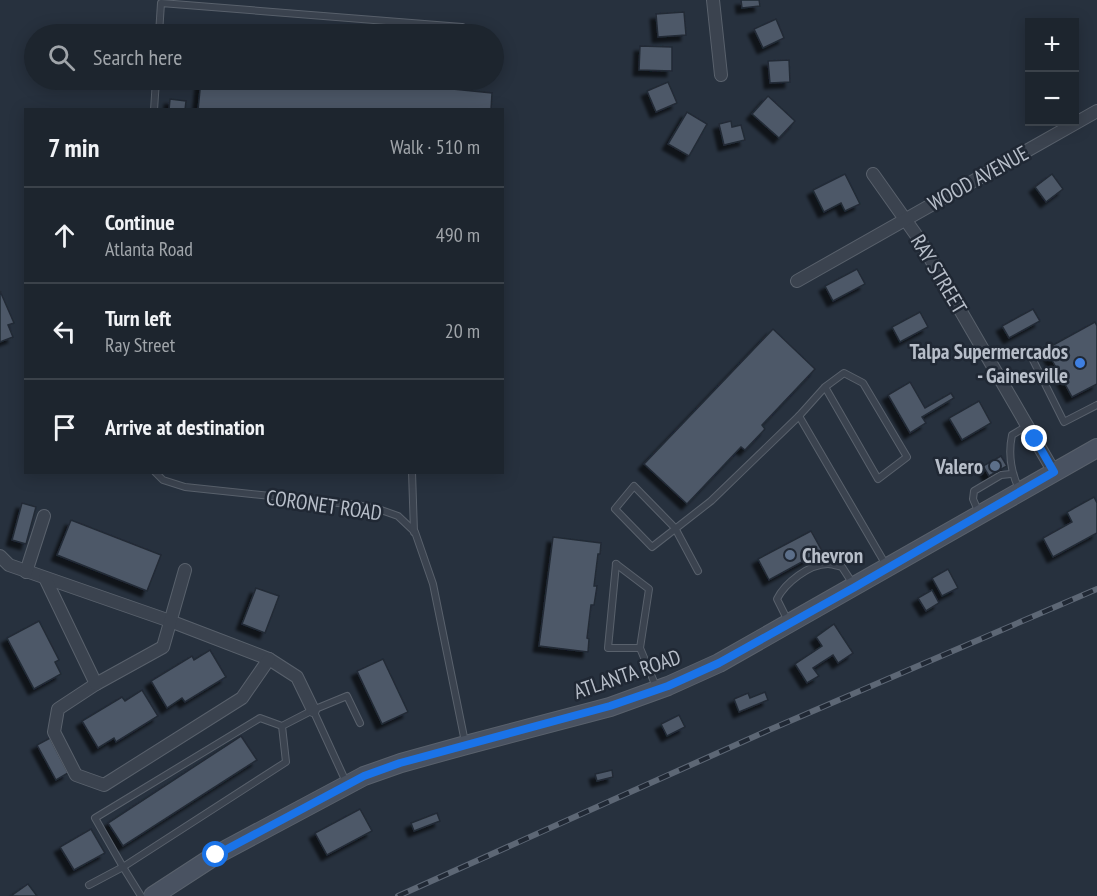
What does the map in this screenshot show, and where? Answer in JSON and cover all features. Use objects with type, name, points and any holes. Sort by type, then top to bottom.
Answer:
[{"type":"main road","name":"ATLANTA ROAD","points":[[153,896],[216,855],[347,785],[400,763],[610,706],[657,690],[719,663],[1097,448]]},
{"type":"street","points":[[713,0],[722,75]]},
{"type":"street","name":"WOOD AVENUE","points":[[797,281],[1097,111]]},
{"type":"street","name":"RAY STREET","points":[[873,174],[919,238],[1054,472]]},
{"type":"street","points":[[26,572],[44,516]]},
{"type":"street","points":[[0,556],[9,565],[26,572],[170,621],[268,659],[297,677],[313,710]]},
{"type":"street","points":[[185,570],[163,647],[96,684],[58,709],[54,732],[76,775],[104,785],[242,698],[268,659]]},
{"type":"street","points":[[45,578],[96,684]]},
{"type":"lane","points":[[160,24],[161,3],[424,24]]},
{"type":"lane","points":[[154,108],[155,90]]},
{"type":"lane","points":[[1030,354],[1064,422],[1097,405]]},
{"type":"lane","points":[[698,571],[675,528],[634,486],[615,509],[652,547],[675,528],[711,501],[799,416],[825,387],[844,373],[863,382],[908,456],[878,478],[825,387]]},
{"type":"lane","points":[[799,416],[888,568]]},
{"type":"lane","points":[[1021,491],[1011,474],[1012,435],[1027,426]]},
{"type":"lane","name":"CORONET ROAD","points":[[157,474],[163,480],[185,487],[357,505],[381,510],[398,516],[414,532]]},
{"type":"lane","points":[[412,474],[414,532],[433,584],[466,745]]},
{"type":"lane","points":[[980,515],[973,498],[974,490],[1001,475],[1011,474]]},
{"type":"lane","points":[[640,648],[608,648],[616,564],[648,589],[640,648],[657,690]]},
{"type":"lane","points":[[790,624],[777,599],[788,582],[817,565],[830,564],[842,567],[855,587]]},
{"type":"lane","points":[[141,896],[95,818],[260,718],[282,726],[347,696],[360,723]]},
{"type":"lane","points":[[313,710],[347,785]]},
{"type":"lane","points":[[90,885],[123,867],[286,762],[282,726]]},
{"type":"building","points":[[741,0],[759,0],[760,6],[742,8]]},
{"type":"building","points":[[684,12],[686,35],[658,37],[656,14]]},
{"type":"building","points":[[776,19],[784,38],[763,48],[754,29]]},
{"type":"building","points":[[640,46],[672,47],[672,71],[639,70]]},
{"type":"building","points":[[789,60],[790,82],[770,83],[768,61]]},
{"type":"building","points":[[668,82],[677,103],[656,112],[647,91]]},
{"type":"building","points":[[200,90],[462,90],[492,93],[491,108],[198,108]]},
{"type":"building","points":[[768,96],[795,121],[779,138],[752,114]]},
{"type":"building","points":[[170,99],[186,101],[185,108],[169,108]]},
{"type":"building","points":[[687,112],[707,124],[689,156],[668,144]]},
{"type":"building","points":[[731,121],[732,127],[741,125],[745,140],[724,145],[719,124]]},
{"type":"building","points":[[845,174],[860,204],[845,211],[841,203],[824,212],[813,190]]},
{"type":"building","points":[[1052,174],[1063,189],[1046,202],[1035,187]]},
{"type":"building","points":[[857,269],[865,284],[833,301],[825,286]]},
{"type":"building","points":[[0,291],[14,323],[8,325],[13,337],[0,342]]},
{"type":"building","points":[[1033,309],[1040,321],[1009,338],[1002,326]]},
{"type":"building","points":[[920,312],[928,327],[900,342],[892,327]]},
{"type":"building","points":[[1095,322],[1097,326],[1097,384],[1072,397],[1046,349]]},
{"type":"building","points":[[773,329],[815,369],[762,425],[765,429],[745,450],[741,447],[687,504],[644,464]]},
{"type":"building","points":[[910,382],[925,408],[951,393],[954,398],[922,417],[926,423],[910,433],[888,395]]},
{"type":"building","points":[[979,401],[991,423],[962,440],[949,418]]},
{"type":"building","name":"Valero","points":[[1001,456],[1007,466],[989,476],[983,466]]},
{"type":"building","points":[[1094,497],[1097,503],[1097,533],[1053,557],[1043,538],[1072,522],[1067,512]]},
{"type":"building","points":[[22,503],[36,507],[26,544],[12,540]]},
{"type":"building","points":[[71,520],[161,555],[147,591],[57,555]]},
{"type":"building","name":"Chevron","points":[[811,531],[822,551],[769,580],[758,559]]},
{"type":"building","points":[[553,537],[601,543],[594,586],[597,586],[594,605],[591,605],[587,638],[589,639],[588,652],[539,646]]},
{"type":"building","points":[[948,569],[958,588],[942,596],[932,578]]},
{"type":"building","points":[[256,588],[279,596],[265,633],[242,624]]},
{"type":"building","points":[[932,590],[939,603],[926,611],[918,598]]},
{"type":"building","points":[[39,621],[59,660],[55,662],[61,674],[34,689],[7,638]]},
{"type":"building","points":[[834,624],[853,653],[838,663],[833,655],[813,668],[819,676],[807,683],[795,664],[822,646],[816,637]]},
{"type":"building","points":[[210,650],[226,677],[185,702],[182,698],[167,708],[151,681],[192,656],[194,660]]},
{"type":"building","points":[[383,659],[408,712],[382,724],[357,671]]},
{"type":"building","points":[[142,690],[158,716],[116,742],[114,738],[98,748],[82,721],[122,697],[125,701]]},
{"type":"building","points":[[765,692],[768,700],[739,712],[734,699],[748,693],[750,698]]},
{"type":"building","points":[[679,715],[685,727],[667,736],[661,724]]},
{"type":"building","points":[[241,736],[257,760],[123,846],[108,823]]},
{"type":"building","points":[[50,738],[68,773],[56,780],[37,745]]},
{"type":"building","points":[[612,770],[613,777],[597,781],[595,774]]},
{"type":"building","points":[[360,809],[372,831],[327,855],[315,833]]},
{"type":"building","points":[[437,813],[440,821],[414,831],[411,823]]},
{"type":"building","points":[[91,829],[105,853],[74,870],[60,847]]},
{"type":"building","points":[[28,884],[37,896],[11,896]]},
{"type":"railway","points":[[398,896],[769,730],[1097,589]]},
{"type":"place","name":"Talpa Supermercados - Gainesville","points":[[1080,363]]},
{"type":"place","name":"Valero","points":[[995,466]]},
{"type":"place","name":"Chevron","points":[[790,555]]},
{"type":"route","points":[[216,855],[364,776],[400,763],[610,706],[668,686],[719,663],[1054,472],[1035,439]]}]
